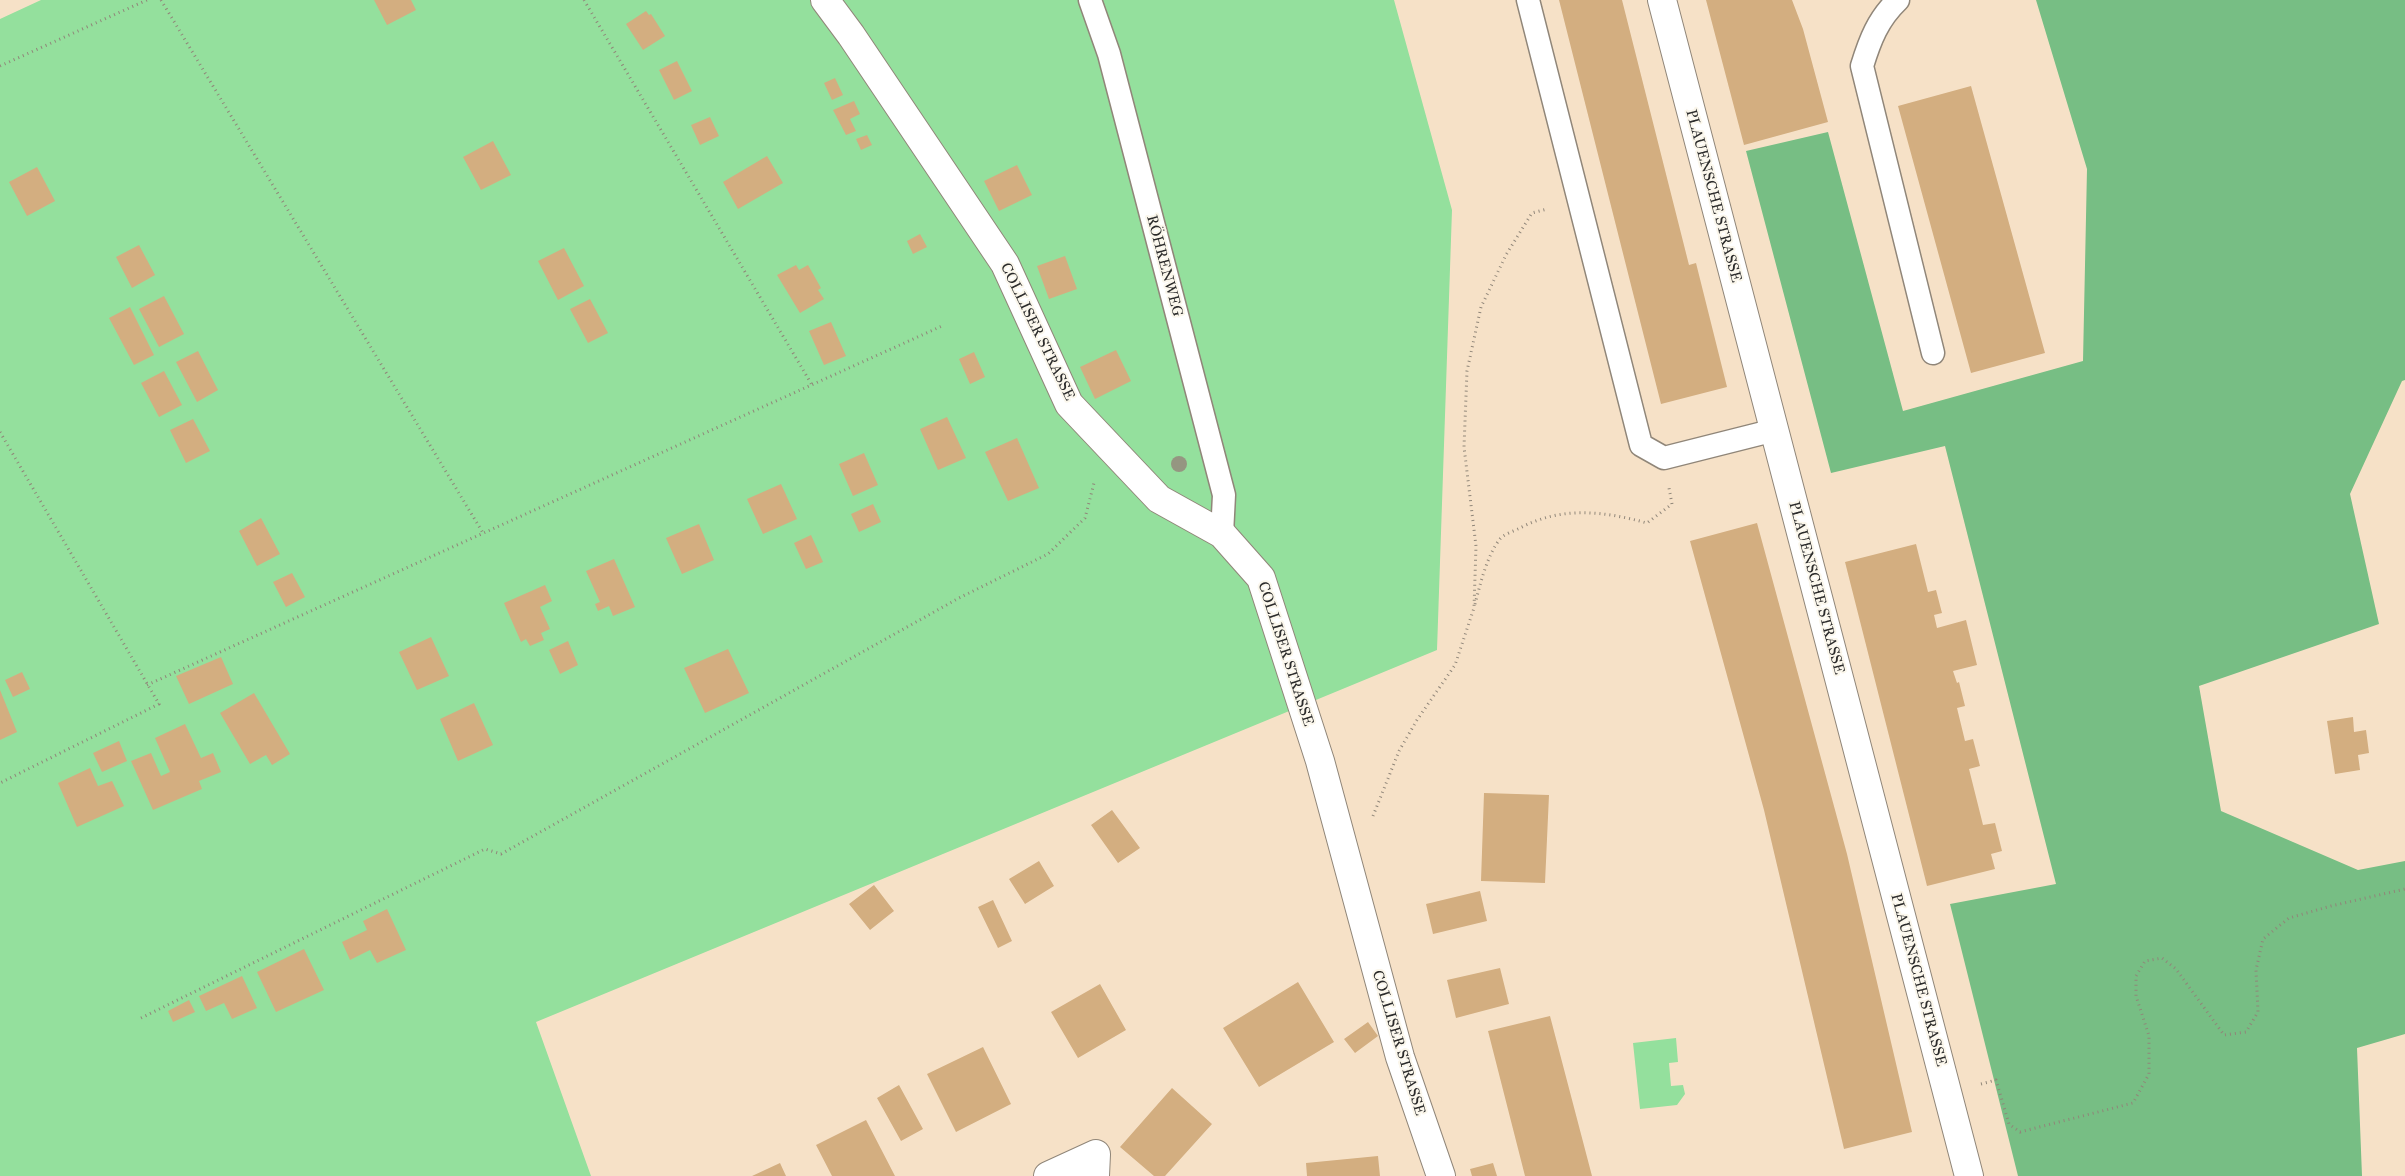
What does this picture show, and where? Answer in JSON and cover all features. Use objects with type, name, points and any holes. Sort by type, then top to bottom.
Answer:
[{"type":"street","name":"COLLISER STRASSE","points":[[825,0],[1005,264],[1069,404],[1159,499],[1222,534],[1261,578],[1320,761],[1400,1057],[1441,1176]]},
{"type":"street","name":"PLAUENSCHE STRASSE","points":[[1662,0],[1969,1176]]},
{"type":"street","points":[[1048,1176],[1096,1154],[1095,1176]]},
{"type":"lane","name":"RÖHRENWEG","points":[[1090,0],[1111,64],[1224,495],[1222,534]]},
{"type":"lane","points":[[1528,0],[1641,445],[1664,458],[1775,430]]},
{"type":"lane","points":[[1898,0],[1884,14],[1870,38],[1862,66],[1933,353]]},
{"type":"path","points":[[0,66],[147,0]]},
{"type":"path","points":[[160,0],[483,533]]},
{"type":"path","points":[[584,0],[812,385]]},
{"type":"path","points":[[1474,608],[1476,546],[1464,447],[1467,370],[1481,307],[1506,255],[1532,213]]},
{"type":"path","points":[[148,685],[942,326]]},
{"type":"path","points":[[0,432],[159,704],[0,783]]},
{"type":"path","points":[[141,1018],[485,849],[501,854],[959,598],[1048,554],[1085,518],[1104,441]]},
{"type":"path","points":[[1371,820],[1399,751],[1417,720],[1455,665],[1474,608],[1484,570],[1500,538],[1533,521],[1577,511],[1621,516],[1647,523],[1672,504]]},
{"type":"path","points":[[1947,1093],[1996,1080],[2009,1124],[2020,1132],[2133,1104],[2149,1074],[2149,1036],[2136,996],[2136,976],[2145,961],[2162,958],[2176,968],[2224,1035],[2246,1032],[2258,1012],[2256,970],[2263,939],[2290,918],[2331,906],[2405,890]]},
{"type":"green space","points":[[41,0],[1394,0],[1452,210],[1437,650],[536,1022],[591,1176],[0,1176],[0,19]]},
{"type":"green space","points":[[2036,0],[2405,0],[2405,380],[2402,381],[2350,494],[2379,624],[2199,686],[2221,811],[2358,870],[2405,861],[2405,1034],[2357,1048],[2362,1176],[2018,1176],[1950,904],[2056,884],[1945,446],[1831,473],[1746,151],[1828,132],[1903,411],[2083,361],[2087,169]]},
{"type":"green space","points":[[1676,1038],[1678,1062],[1669,1063],[1671,1086],[1683,1085],[1685,1094],[1677,1105],[1640,1109],[1633,1043]]},
{"type":"building","points":[[374,0],[411,0],[416,10],[387,25]]},
{"type":"building","points":[[1559,0],[1622,0],[1689,265],[1696,263],[1727,387],[1661,404]]},
{"type":"building","points":[[1706,0],[1792,0],[1803,29],[1828,122],[1744,145]]},
{"type":"building","points":[[646,11],[649,15],[651,14],[665,36],[643,50],[626,24]]},
{"type":"building","points":[[677,61],[692,91],[674,100],[659,70]]},
{"type":"building","points":[[835,78],[843,95],[832,100],[824,83]]},
{"type":"building","points":[[1971,86],[2045,353],[1971,373],[1898,106]]},
{"type":"building","points":[[854,101],[860,114],[850,119],[856,131],[846,135],[833,110]]},
{"type":"building","points":[[710,117],[719,136],[700,145],[691,125]]},
{"type":"building","points":[[867,135],[872,145],[861,150],[856,139]]},
{"type":"building","points":[[493,141],[511,175],[481,190],[463,157]]},
{"type":"building","points":[[767,156],[783,183],[738,209],[723,182]]},
{"type":"building","points":[[1017,165],[1032,195],[999,211],[984,181]]},
{"type":"building","points":[[37,167],[55,201],[27,216],[9,182]]},
{"type":"building","points":[[920,234],[927,247],[913,254],[907,241]]},
{"type":"building","points":[[139,245],[155,275],[132,288],[116,257]]},
{"type":"building","points":[[564,248],[584,286],[558,300],[538,261]]},
{"type":"building","points":[[1065,256],[1077,289],[1049,299],[1037,266]]},
{"type":"building","points":[[796,265],[799,270],[808,265],[821,288],[818,290],[824,299],[800,313],[777,275]]},
{"type":"building","points":[[164,296],[184,334],[159,347],[139,309]]},
{"type":"building","points":[[590,299],[608,333],[588,343],[570,309]]},
{"type":"building","points":[[130,307],[154,355],[134,365],[109,318]]},
{"type":"building","points":[[831,322],[846,356],[824,365],[809,331]]},
{"type":"building","points":[[1116,350],[1131,381],[1095,399],[1080,367]]},
{"type":"building","points":[[198,351],[218,390],[197,402],[176,362]]},
{"type":"building","points":[[974,352],[985,377],[970,384],[959,359]]},
{"type":"building","points":[[164,371],[182,405],[159,417],[141,383]]},
{"type":"building","points":[[947,417],[966,458],[938,470],[920,429]]},
{"type":"building","points":[[193,419],[210,451],[186,463],[170,430]]},
{"type":"building","points":[[1017,438],[1039,488],[1008,501],[985,452]]},
{"type":"building","points":[[864,453],[878,485],[853,496],[839,464]]},
{"type":"building","points":[[781,484],[797,519],[763,534],[747,499]]},
{"type":"building","points":[[873,504],[881,522],[859,532],[851,514]]},
{"type":"building","points":[[261,518],[280,554],[257,566],[239,531]]},
{"type":"building","points":[[1757,523],[1847,854],[1912,1132],[1844,1149],[1764,810],[1690,541]]},
{"type":"building","points":[[699,524],[714,560],[682,574],[666,538]]},
{"type":"building","points":[[811,535],[823,562],[806,569],[794,543]]},
{"type":"building","points":[[1916,544],[1928,592],[1936,590],[1942,613],[1934,615],[1937,628],[1966,620],[1977,665],[1953,671],[1957,683],[1959,682],[1965,706],[1957,708],[1965,741],[1973,739],[1980,766],[1969,769],[1983,825],[1995,823],[2002,851],[1991,854],[1995,869],[1927,886],[1845,562]]},
{"type":"building","points":[[614,559],[635,607],[613,616],[609,606],[598,611],[595,604],[600,602],[586,571]]},
{"type":"building","points":[[292,573],[305,597],[286,607],[273,582]]},
{"type":"building","points":[[545,585],[552,601],[540,607],[550,629],[541,633],[544,640],[530,646],[526,639],[521,642],[504,603]]},
{"type":"building","points":[[431,637],[449,676],[417,690],[399,652]]},
{"type":"building","points":[[568,641],[578,665],[560,674],[549,650]]},
{"type":"building","points":[[728,649],[749,693],[705,713],[684,668]]},
{"type":"building","points":[[221,657],[233,684],[189,704],[176,676]]},
{"type":"building","points":[[22,672],[30,689],[13,697],[5,680]]},
{"type":"building","points":[[0,690],[17,732],[0,740]]},
{"type":"building","points":[[254,693],[290,754],[272,765],[266,755],[250,764],[220,713]]},
{"type":"building","points":[[474,703],[493,745],[458,761],[440,719]]},
{"type":"building","points":[[2353,717],[2354,732],[2366,730],[2369,753],[2358,755],[2360,770],[2335,774],[2327,721]]},
{"type":"building","points":[[185,724],[201,758],[213,753],[221,772],[199,781],[202,789],[153,810],[131,761],[151,753],[161,776],[170,772],[155,738]]},
{"type":"building","points":[[119,741],[127,761],[102,772],[93,753]]},
{"type":"building","points":[[90,768],[98,786],[112,781],[124,806],[77,827],[58,783]]},
{"type":"building","points":[[1484,793],[1549,795],[1545,883],[1481,881]]},
{"type":"building","points":[[1112,810],[1140,848],[1118,863],[1091,825]]},
{"type":"building","points":[[1039,861],[1054,886],[1025,904],[1009,879]]},
{"type":"building","points":[[874,885],[894,911],[870,930],[849,904]]},
{"type":"building","points":[[1480,891],[1487,921],[1433,934],[1426,904]]},
{"type":"building","points":[[993,900],[1012,941],[998,948],[978,907]]},
{"type":"building","points":[[387,909],[406,950],[377,963],[370,950],[350,960],[342,942],[367,930],[363,921]]},
{"type":"building","points":[[304,949],[324,990],[276,1012],[257,972]]},
{"type":"building","points":[[1500,968],[1509,1004],[1456,1018],[1447,980]]},
{"type":"building","points":[[242,976],[257,1008],[232,1019],[224,1003],[206,1011],[199,996]]},
{"type":"building","points":[[1298,982],[1334,1042],[1259,1087],[1223,1028]]},
{"type":"building","points":[[1100,984],[1126,1030],[1078,1058],[1051,1012]]},
{"type":"building","points":[[189,1000],[195,1012],[173,1022],[168,1011]]},
{"type":"building","points":[[1550,1016],[1592,1176],[1525,1176],[1488,1031]]},
{"type":"building","points":[[1368,1022],[1378,1036],[1355,1053],[1344,1039]]},
{"type":"building","points":[[983,1047],[1011,1104],[956,1132],[927,1074]]},
{"type":"building","points":[[899,1085],[923,1129],[901,1141],[877,1098]]},
{"type":"building","points":[[1172,1088],[1212,1124],[1165,1176],[1154,1176],[1120,1147]]},
{"type":"building","points":[[866,1120],[895,1176],[832,1176],[816,1145]]},
{"type":"building","points":[[1378,1156],[1380,1176],[1307,1176],[1306,1163]]},
{"type":"building","points":[[780,1163],[786,1176],[752,1176]]},
{"type":"building","points":[[1493,1163],[1497,1176],[1472,1176],[1470,1169]]}]
